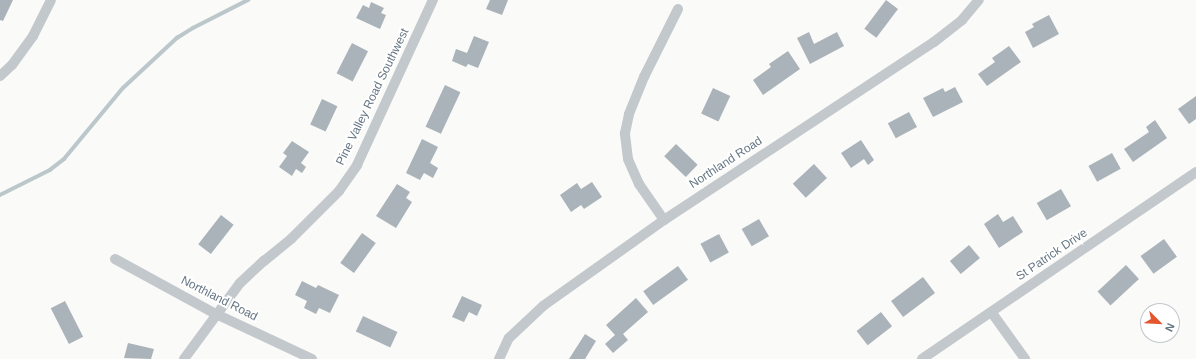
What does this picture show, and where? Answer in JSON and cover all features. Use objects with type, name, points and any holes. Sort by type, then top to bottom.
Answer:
[{"type":"street","points":[[0,76],[12,65],[33,36],[51,0]]},
{"type":"street","name":"Pine Valley Road Southwest","points":[[184,359],[240,283],[264,260],[291,239],[339,191],[353,171],[433,0]]},
{"type":"street","name":"Northland Road","points":[[499,359],[509,338],[543,306],[664,220],[934,42],[962,20],[979,0]]},
{"type":"street","points":[[664,220],[639,184],[628,159],[625,133],[628,114],[644,77],[678,9]]},
{"type":"street","name":"St Patrick Drive","points":[[922,359],[1196,172]]},
{"type":"street","name":"Northland Road","points":[[115,259],[216,314],[312,359]]},
{"type":"street","points":[[992,312],[1025,359]]},
{"type":"building","points":[[0,0],[13,0],[3,21],[0,20]]},
{"type":"building","points":[[490,0],[508,0],[502,15],[486,9]]},
{"type":"building","points":[[886,0],[898,9],[876,38],[864,29]]},
{"type":"building","points":[[371,2],[384,8],[381,13],[386,15],[380,29],[356,18],[363,5],[369,8]]},
{"type":"building","points":[[1049,15],[1059,34],[1033,48],[1025,32],[1034,27],[1032,24]]},
{"type":"building","points":[[809,32],[814,44],[837,32],[844,46],[810,64],[797,38]]},
{"type":"building","points":[[474,36],[489,42],[478,68],[468,64],[466,67],[452,61],[456,49],[467,53]]},
{"type":"building","points":[[352,43],[368,51],[353,81],[337,73]]},
{"type":"building","points":[[1009,46],[1021,62],[987,86],[978,74],[995,62],[992,58]]},
{"type":"building","points":[[788,51],[800,69],[763,95],[753,80],[771,67],[769,64]]},
{"type":"building","points":[[445,85],[460,92],[441,134],[426,127]]},
{"type":"building","points":[[955,87],[963,102],[933,117],[923,98],[943,88],[945,92]]},
{"type":"building","points":[[713,88],[730,96],[718,121],[701,113]]},
{"type":"building","points":[[1196,96],[1196,119],[1189,124],[1178,109]]},
{"type":"building","points":[[322,99],[337,106],[326,132],[310,124]]},
{"type":"building","points":[[909,112],[917,127],[896,138],[888,123]]},
{"type":"building","points":[[1155,120],[1167,138],[1133,162],[1124,149],[1149,132],[1146,127]]},
{"type":"building","points":[[422,139],[438,147],[430,163],[438,168],[433,178],[424,173],[420,180],[406,173]]},
{"type":"building","points":[[861,140],[874,160],[868,165],[864,159],[851,168],[841,153]]},
{"type":"building","points":[[292,141],[309,152],[301,163],[306,167],[302,173],[296,169],[292,176],[279,167],[287,156],[283,153]]},
{"type":"building","points":[[676,144],[698,165],[686,177],[664,156]]},
{"type":"building","points":[[1112,153],[1121,169],[1097,182],[1088,166]]},
{"type":"building","points":[[814,164],[827,178],[806,198],[793,184]]},
{"type":"building","points":[[592,182],[602,197],[584,209],[581,205],[571,212],[560,195],[577,183],[581,189]]},
{"type":"building","points":[[397,184],[410,192],[406,198],[412,202],[396,228],[376,216]]},
{"type":"building","points":[[1061,189],[1071,206],[1047,220],[1037,203]]},
{"type":"building","points":[[998,214],[1003,222],[1013,216],[1023,232],[999,248],[984,224]]},
{"type":"building","points":[[221,215],[234,225],[211,254],[198,244]]},
{"type":"building","points":[[759,219],[769,236],[752,246],[742,229]]},
{"type":"building","points":[[362,233],[376,243],[354,273],[340,263]]},
{"type":"building","points":[[719,234],[729,253],[710,262],[700,244]]},
{"type":"building","points":[[1164,239],[1177,257],[1153,274],[1141,256]]},
{"type":"building","points":[[969,245],[980,258],[961,274],[950,261]]},
{"type":"building","points":[[1126,265],[1139,279],[1110,305],[1097,292]]},
{"type":"building","points":[[678,266],[688,280],[653,305],[643,291]]},
{"type":"building","points":[[923,277],[935,293],[903,317],[891,301]]},
{"type":"building","points":[[302,281],[316,288],[318,285],[339,295],[330,313],[319,308],[316,314],[304,308],[307,301],[295,295]]},
{"type":"building","points":[[462,296],[482,305],[477,316],[469,312],[464,322],[452,317]]},
{"type":"building","points":[[636,298],[648,312],[623,334],[628,340],[613,353],[605,344],[615,335],[606,325]]},
{"type":"building","points":[[65,301],[83,337],[69,344],[51,308]]},
{"type":"building","points":[[881,312],[892,326],[868,345],[857,331]]},
{"type":"building","points":[[363,316],[397,332],[390,347],[356,331]]},
{"type":"building","points":[[585,334],[596,341],[585,359],[569,359]]},
{"type":"building","points":[[128,343],[154,349],[151,359],[124,358]]},
{"type":"waterway","points":[[0,195],[50,170],[64,159],[123,88],[177,38],[193,28],[248,0]]}]
